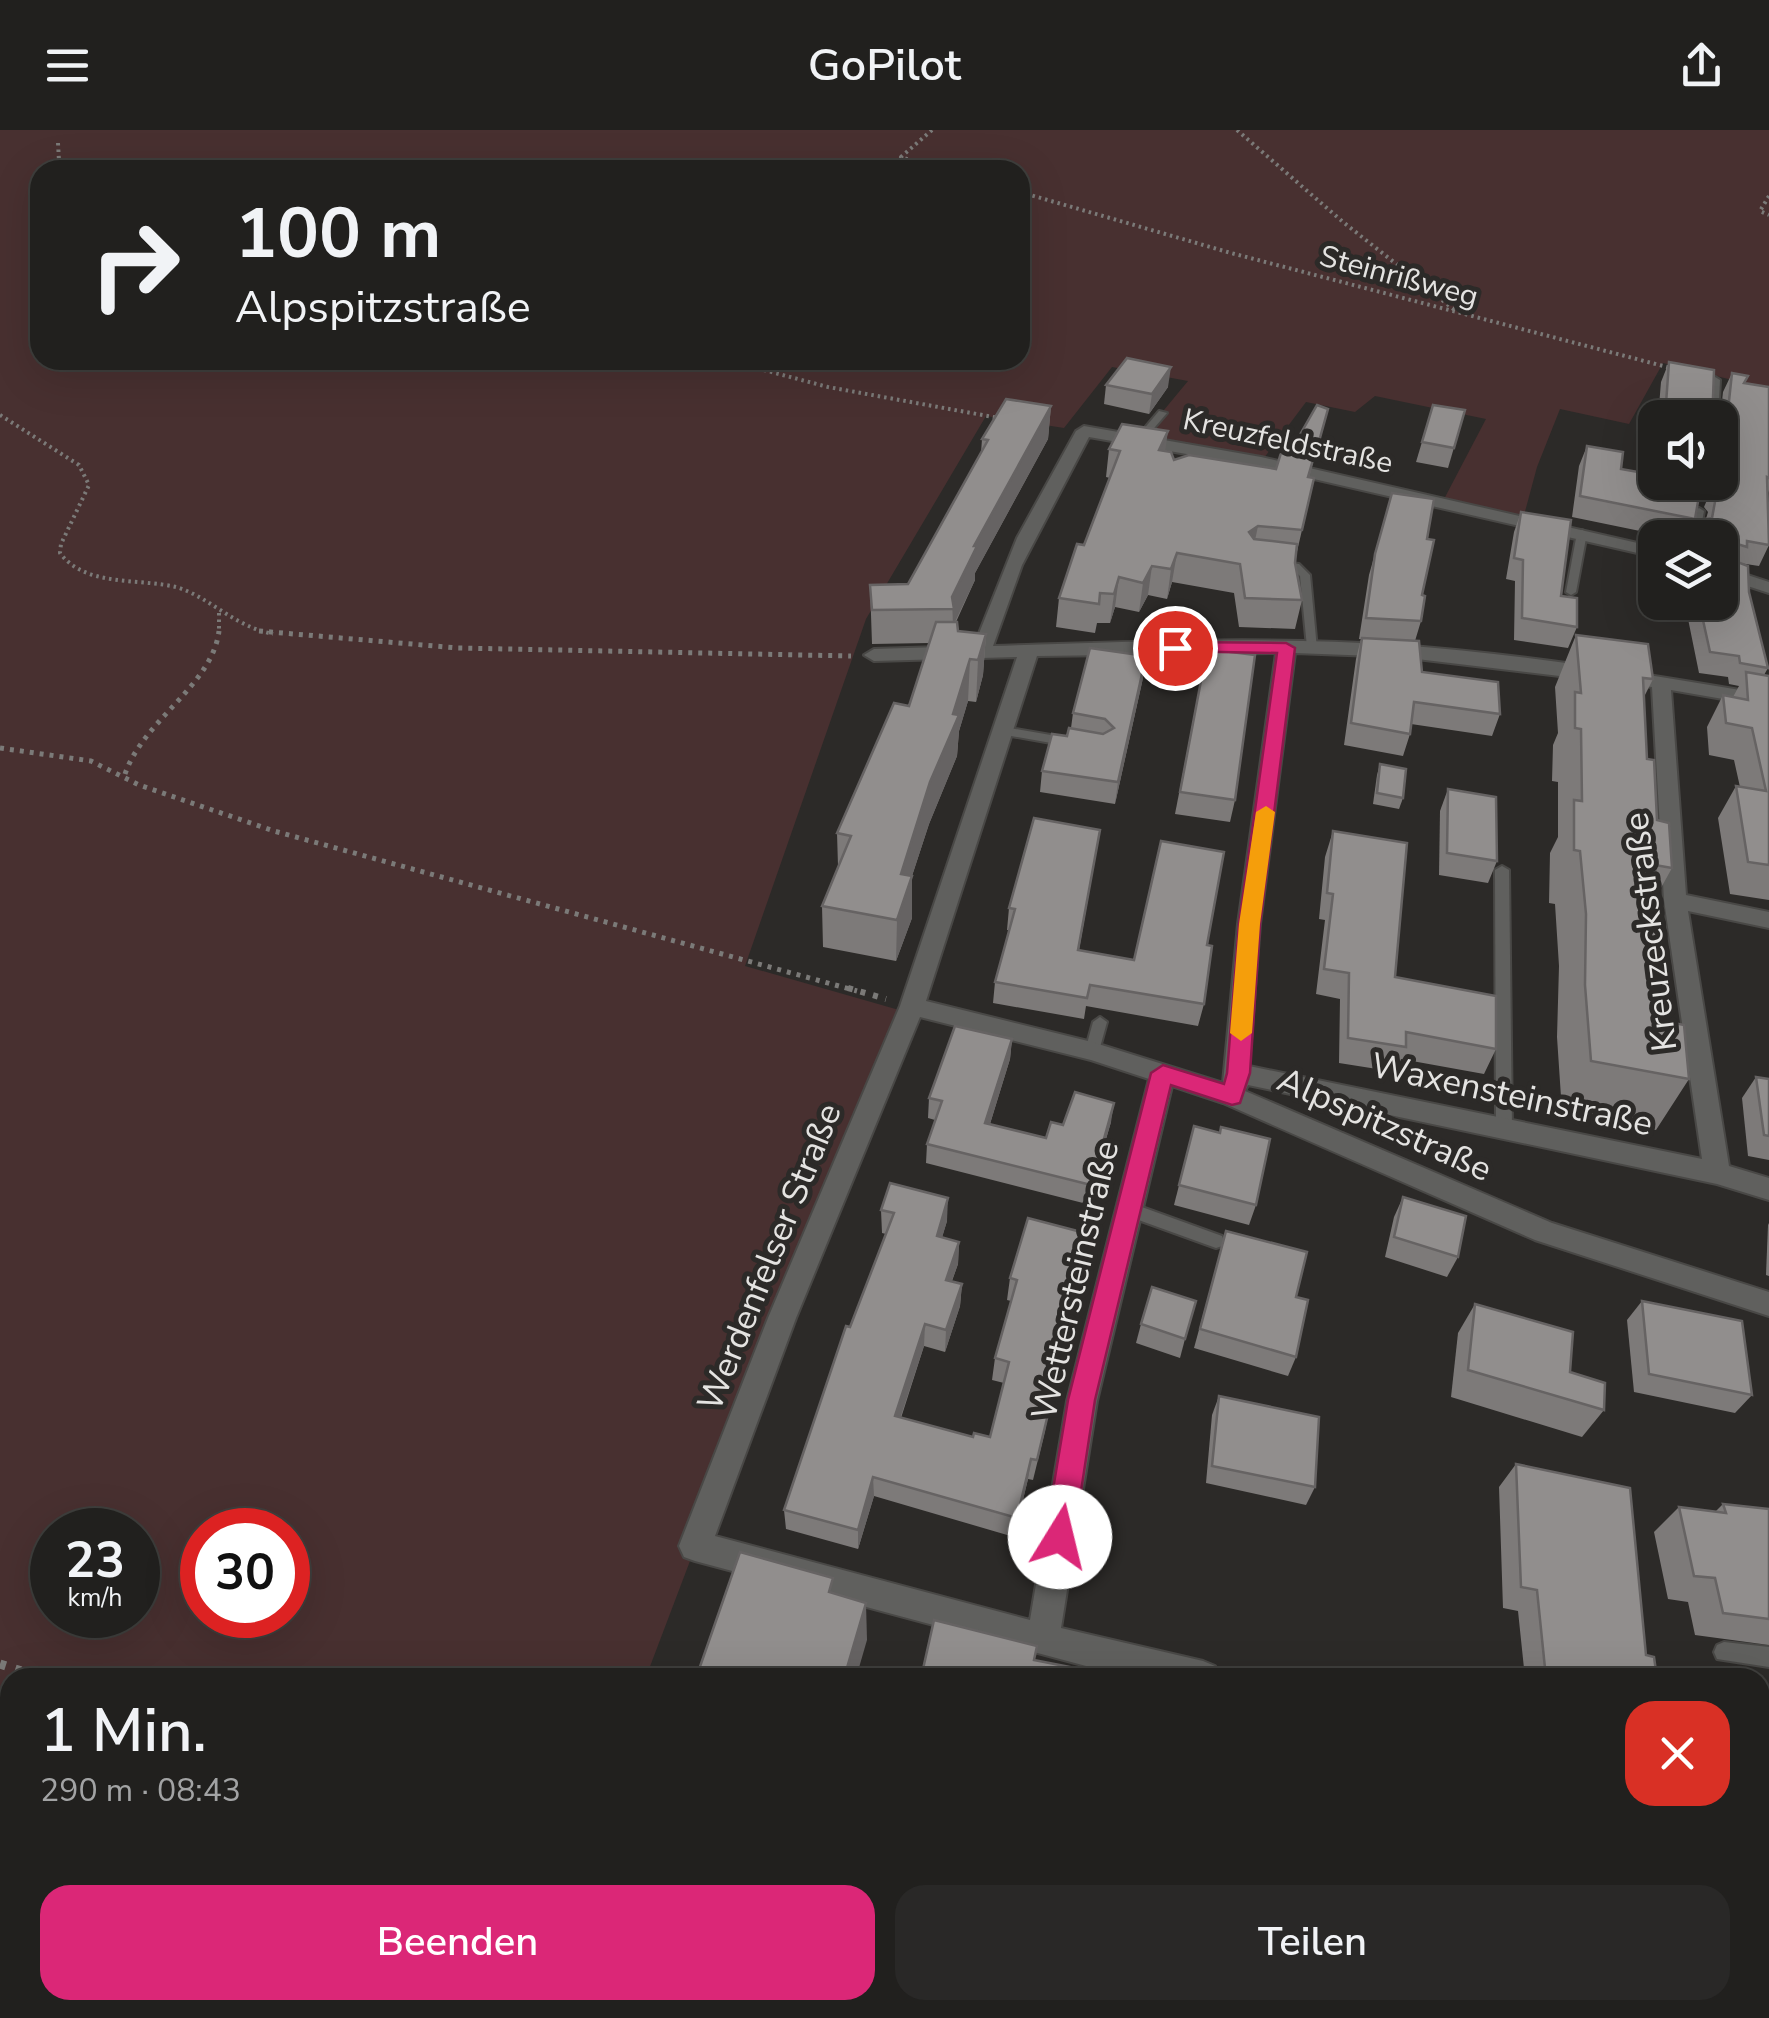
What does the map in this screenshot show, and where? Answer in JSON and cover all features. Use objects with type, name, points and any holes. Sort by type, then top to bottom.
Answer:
[{"type":"street","name":"Kreuzfeldstraße","points":[[982,650],[993,610],[1048,493],[1084,430],[1193,449],[1638,548]]},
{"type":"street","points":[[1738,577],[1769,588]]},
{"type":"street","points":[[874,655],[982,650],[1028,654],[1120,648],[1312,647],[1468,658],[1661,682],[1769,701]]},
{"type":"street","points":[[1235,1084],[1249,924],[1286,648]]},
{"type":"street","name":"Werdenfelser Straße","points":[[1028,654],[912,1006],[782,1318],[695,1546],[1043,1640]]},
{"type":"street","name":"Kreuzeckstraße","points":[[1661,682],[1675,900],[1718,1174]]},
{"type":"street","points":[[1675,900],[1769,920]]},
{"type":"street","name":"Alpspitzstraße","points":[[912,1006],[1163,1073],[1235,1084],[1545,1232],[1769,1304]]},
{"type":"street","name":"Wettersteinstraße","points":[[1043,1640],[1082,1400],[1163,1073]]},
{"type":"street","name":"Waxensteinstraße","points":[[1235,1084],[1504,1129],[1718,1174],[1769,1189]]},
{"type":"street","points":[[1043,1640],[1161,1668]]},
{"type":"lane","points":[[1714,400],[1715,380]]},
{"type":"lane","points":[[1140,439],[1162,413]]},
{"type":"lane","points":[[1184,466],[1193,449]]},
{"type":"lane","points":[[1697,520],[1699,511]]},
{"type":"lane","points":[[1571,592],[1582,533]]},
{"type":"lane","points":[[1266,563],[1295,566],[1305,575],[1312,647]]},
{"type":"lane","points":[[1004,731],[1082,744]]},
{"type":"lane","points":[[1502,870],[1504,1129]]},
{"type":"lane","points":[[1092,1052],[1100,1022]]},
{"type":"lane","points":[[1128,1210],[1216,1241]]},
{"type":"lane","points":[[1724,1652],[1769,1657]]},
{"type":"path","points":[[910,160],[901,157],[904,150],[926,138],[932,130]]},
{"type":"path","points":[[1238,130],[1343,222],[1461,314]]},
{"type":"path","points":[[58,143],[59,160]]},
{"type":"path","name":"Steinrißweg","points":[[1030,195],[1715,380]]},
{"type":"path","points":[[1769,196],[1760,212],[1769,215]]},
{"type":"path","points":[[764,370],[828,387],[1006,419]]},
{"type":"path","points":[[0,415],[78,465],[89,485],[80,508],[61,535],[60,553],[69,565],[88,574],[179,588],[247,629],[348,642],[630,654],[874,655]]},
{"type":"path","points":[[125,774],[128,755],[195,678],[220,641],[219,613]]},
{"type":"path","points":[[0,748],[70,754],[125,774],[139,785],[274,832],[912,1006]]},
{"type":"shaded area","points":[[0,130],[1769,130],[1769,389],[1663,363],[1642,400],[1638,400],[1629,424],[1560,409],[1537,467],[1523,519],[1442,503],[1486,419],[1375,396],[1355,412],[1306,402],[1261,462],[1140,439],[1188,381],[1112,367],[1064,428],[986,416],[866,619],[745,966],[899,1010],[649,1668],[0,1668]]},
{"type":"building","points":[[1127,358],[1171,367],[1152,394],[1106,385]]},
{"type":"building","points":[[1669,362],[1714,370],[1715,400],[1666,400]]},
{"type":"building","points":[[1732,373],[1748,376],[1744,383],[1769,387],[1769,545],[1747,541],[1747,547],[1738,544],[1738,520],[1696,520],[1712,518],[1715,500],[1738,500],[1738,400],[1729,400]]},
{"type":"building","points":[[1006,399],[1051,406],[974,546],[952,597],[954,609],[872,610],[870,585],[908,584],[988,440],[982,439]]},
{"type":"building","points":[[1317,405],[1328,409],[1318,445],[1297,440]]},
{"type":"building","points":[[1433,405],[1465,410],[1454,448],[1422,442]]},
{"type":"building","points":[[1122,424],[1168,431],[1159,450],[1171,452],[1174,460],[1189,455],[1276,469],[1281,453],[1287,454],[1291,448],[1315,453],[1308,477],[1314,478],[1302,530],[1258,526],[1249,532],[1254,539],[1297,544],[1295,563],[1302,600],[1245,598],[1240,564],[1177,553],[1171,569],[1152,566],[1143,583],[1119,577],[1114,594],[1100,593],[1099,604],[1059,598],[1077,544],[1084,545],[1120,451],[1109,449]]},
{"type":"building","points":[[1587,446],[1623,452],[1621,469],[1638,472],[1638,500],[1698,500],[1695,519],[1580,496]]},
{"type":"building","points":[[1392,493],[1434,499],[1427,539],[1434,540],[1422,595],[1425,596],[1421,621],[1366,618],[1375,554]]},
{"type":"building","points":[[1521,512],[1571,520],[1561,596],[1577,598],[1577,627],[1522,618],[1523,560],[1514,558]]},
{"type":"building","points":[[1738,562],[1748,566],[1749,592],[1768,668],[1740,663],[1739,656],[1710,652],[1703,620],[1738,620]]},
{"type":"building","points":[[936,622],[957,622],[958,631],[986,634],[978,660],[970,659],[953,714],[959,715],[930,782],[901,874],[912,876],[897,920],[822,906],[851,836],[837,833],[894,703],[909,706]]},
{"type":"building","points":[[1576,635],[1648,644],[1653,679],[1643,678],[1647,759],[1654,760],[1657,820],[1669,823],[1672,868],[1655,865],[1669,1022],[1684,1025],[1689,1079],[1591,1061],[1585,985],[1586,914],[1580,851],[1574,850],[1574,800],[1582,801],[1581,729],[1575,728],[1575,692],[1581,693]]},
{"type":"building","points":[[1362,638],[1419,641],[1422,672],[1498,682],[1500,714],[1414,702],[1410,734],[1351,723]]},
{"type":"building","points":[[1090,648],[1146,656],[1118,782],[1042,771],[1052,734],[1067,736],[1069,728],[1103,734],[1114,728],[1105,719],[1073,713]]},
{"type":"building","points":[[1207,649],[1255,655],[1235,800],[1180,792]]},
{"type":"building","points":[[1746,672],[1769,676],[1769,865],[1748,862],[1736,786],[1766,791],[1752,728],[1726,723],[1723,695],[1748,700]]},
{"type":"building","points":[[1380,764],[1406,769],[1403,798],[1377,793]]},
{"type":"building","points":[[1448,789],[1496,797],[1497,861],[1447,853]]},
{"type":"building","points":[[1034,818],[1100,830],[1078,950],[1134,960],[1161,841],[1224,852],[1207,945],[1212,946],[1204,1004],[1090,985],[1087,998],[995,982],[1015,909],[1009,908]]},
{"type":"building","points":[[1333,831],[1407,843],[1395,977],[1496,996],[1496,1049],[1406,1032],[1406,1047],[1348,1038],[1349,973],[1324,969],[1333,894],[1327,893]]},
{"type":"building","points":[[955,1026],[1012,1039],[985,1123],[1046,1138],[1051,1122],[1063,1125],[1075,1092],[1114,1103],[1091,1185],[927,1144],[942,1101],[929,1098]]},
{"type":"building","points":[[1756,1077],[1769,1079],[1769,1136],[1764,1135]]},
{"type":"building","points":[[1194,1126],[1220,1133],[1221,1127],[1270,1139],[1256,1205],[1179,1185]]},
{"type":"building","points":[[890,1183],[948,1198],[937,1236],[959,1242],[946,1280],[962,1284],[946,1330],[925,1324],[895,1416],[973,1437],[974,1433],[990,1437],[1009,1362],[995,1358],[1017,1280],[1010,1278],[1028,1218],[1085,1233],[1040,1408],[1049,1410],[1037,1460],[1031,1459],[1017,1518],[873,1477],[858,1530],[784,1510],[846,1326],[850,1327],[894,1213],[881,1210]]},
{"type":"building","points":[[1403,1197],[1466,1216],[1458,1257],[1394,1237]]},
{"type":"building","points":[[1226,1231],[1307,1252],[1296,1297],[1308,1300],[1296,1357],[1200,1329]]},
{"type":"building","points":[[1152,1287],[1196,1301],[1185,1339],[1141,1324]]},
{"type":"building","points":[[1642,1301],[1742,1321],[1752,1395],[1649,1374]]},
{"type":"building","points":[[1475,1304],[1573,1332],[1570,1372],[1605,1383],[1604,1410],[1468,1370]]},
{"type":"building","points":[[1219,1396],[1319,1417],[1315,1487],[1212,1466]]},
{"type":"building","points":[[1516,1464],[1630,1488],[1646,1655],[1654,1657],[1656,1668],[1545,1668],[1537,1590],[1521,1587]]},
{"type":"building","points":[[1723,1504],[1769,1509],[1769,1619],[1723,1613],[1715,1578],[1694,1576],[1679,1507],[1726,1513]]},
{"type":"building","points":[[740,1552],[833,1578],[829,1592],[866,1603],[847,1668],[699,1668]]},
{"type":"building","points":[[934,1620],[1037,1646],[1034,1660],[1075,1668],[923,1668]]},
{"type":"slow traffic","points":[[1241,1033],[1249,924],[1266,812]]},
{"type":"route","points":[[1060,1537],[1082,1400],[1163,1073],[1232,1096],[1238,1073],[1249,924],[1286,648],[1175,648]]}]
